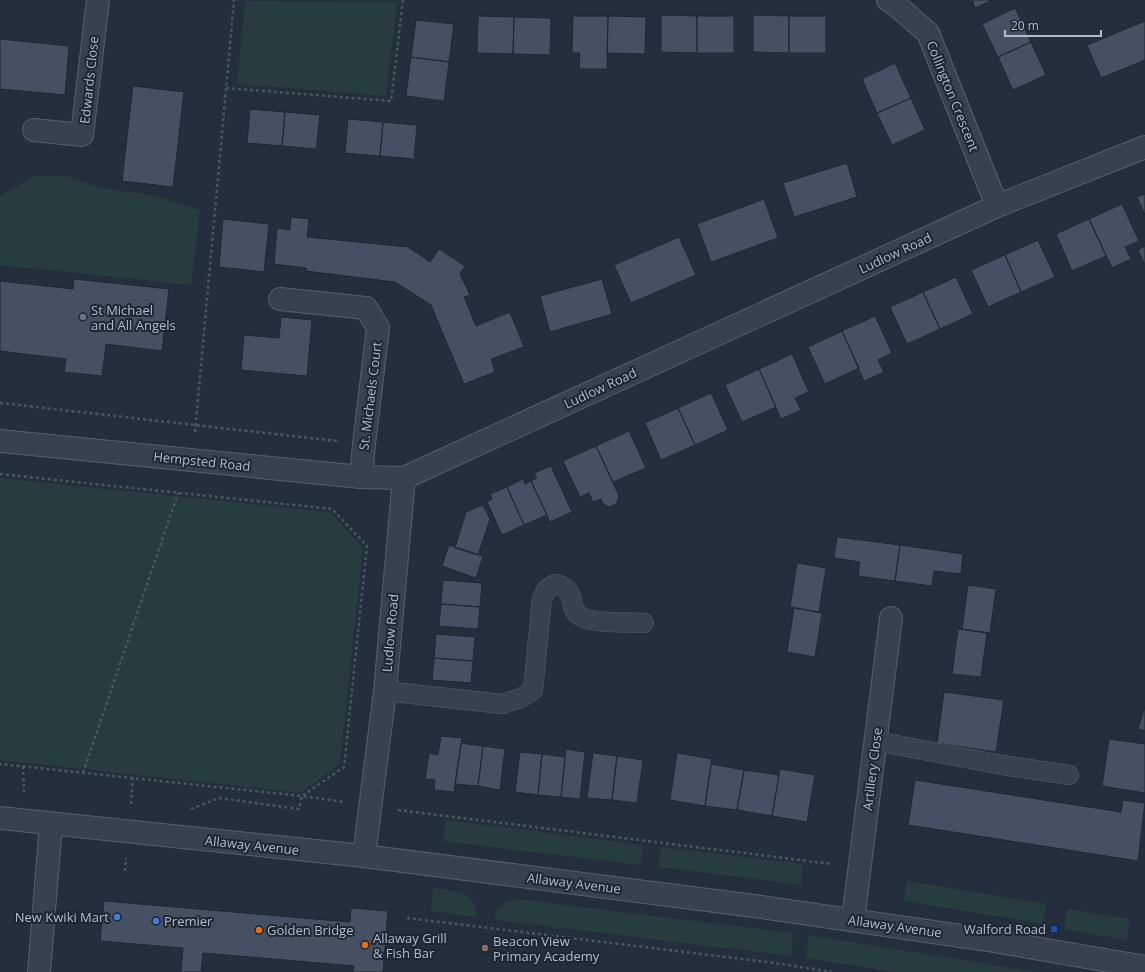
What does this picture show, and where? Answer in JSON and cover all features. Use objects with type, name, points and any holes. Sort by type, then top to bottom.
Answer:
[{"type":"street","name":"Edwards Close","points":[[34,130],[82,135],[98,0]]},
{"type":"street","name":"Collington Crescent","points":[[888,0],[896,5],[928,33],[997,206]]},
{"type":"street","name":"Ludlow Road","points":[[364,856],[385,691],[404,478],[997,206],[1145,147]]},
{"type":"street","name":"St. Michaels Court","points":[[280,299],[366,308],[378,328],[361,477]]},
{"type":"street","name":"Hempsted Road","points":[[0,441],[361,477],[404,478]]},
{"type":"street","name":"Artillery Close","points":[[853,920],[891,618]]},
{"type":"street","name":"Allaway Avenue","points":[[0,818],[364,856],[853,920],[988,940],[1145,966]]},
{"type":"street","points":[[39,972],[51,824]]},
{"type":"lane","points":[[385,691],[502,704],[521,698],[533,690],[542,599],[547,589],[555,584],[565,587],[570,594],[572,606],[579,615],[584,618],[589,620],[644,623]]},
{"type":"lane","points":[[875,742],[1003,766],[1069,775]]},
{"type":"path","points":[[193,460],[234,0]]},
{"type":"path","points":[[226,88],[391,101],[403,0]]},
{"type":"path","points":[[0,403],[364,444]]},
{"type":"path","points":[[0,474],[332,509],[367,546],[344,767],[302,796],[299,809],[219,798],[184,811]]},
{"type":"path","points":[[83,773],[178,493]]},
{"type":"path","points":[[0,764],[302,796],[370,806],[860,868]]},
{"type":"path","points":[[23,766],[25,796]]},
{"type":"path","points":[[131,806],[138,807]]},
{"type":"path","points":[[407,918],[775,962],[832,972]]},
{"type":"green space","points":[[245,1],[397,2],[386,96],[237,84]]},
{"type":"green space","points":[[34,176],[66,176],[100,188],[151,195],[200,210],[191,285],[0,265],[0,196]]},
{"type":"green space","points":[[0,478],[330,512],[363,548],[340,764],[301,793],[0,760]]},
{"type":"green space","points":[[446,820],[643,845],[640,865],[443,841]]},
{"type":"green space","points":[[661,847],[803,864],[801,885],[659,867]]},
{"type":"green space","points":[[907,881],[1046,904],[1043,924],[904,901]]},
{"type":"green space","points":[[433,888],[456,891],[468,897],[473,902],[476,917],[431,911]]},
{"type":"green space","points":[[516,899],[793,933],[791,956],[495,920],[496,910],[505,903]]},
{"type":"green space","points":[[1067,909],[1130,919],[1126,940],[1064,929]]},
{"type":"green space","points":[[809,935],[1035,972],[894,972],[806,958]]},
{"type":"building","points":[[972,0],[992,0],[975,8]]},
{"type":"building","points":[[1015,8],[1031,42],[998,57],[982,24]]},
{"type":"building","points":[[661,15],[697,16],[697,53],[661,52]]},
{"type":"building","points":[[753,15],[789,16],[789,53],[753,52]]},
{"type":"building","points":[[478,16],[514,17],[513,54],[477,53]]},
{"type":"building","points":[[573,16],[608,16],[607,69],[579,69],[580,53],[572,53]]},
{"type":"building","points":[[608,16],[646,17],[645,54],[607,53]]},
{"type":"building","points":[[697,16],[734,16],[734,53],[697,53]]},
{"type":"building","points":[[789,16],[826,16],[826,53],[789,53]]},
{"type":"building","points":[[514,17],[551,18],[550,55],[513,54]]},
{"type":"building","points":[[416,20],[454,24],[449,62],[411,57]]},
{"type":"building","points":[[1145,21],[1145,60],[1101,78],[1087,45]]},
{"type":"building","points":[[0,39],[69,46],[65,95],[0,89]]},
{"type":"building","points":[[1031,42],[1046,75],[1013,90],[998,57]]},
{"type":"building","points":[[411,57],[449,62],[444,101],[406,96]]},
{"type":"building","points":[[895,63],[911,98],[877,113],[862,79]]},
{"type":"building","points":[[133,86],[184,92],[173,187],[122,181]]},
{"type":"building","points":[[911,98],[925,130],[892,145],[877,113]]},
{"type":"building","points":[[250,109],[285,112],[282,146],[247,143]]},
{"type":"building","points":[[285,112],[320,115],[316,149],[282,146]]},
{"type":"building","points":[[348,119],[383,122],[380,156],[345,153]]},
{"type":"building","points":[[383,122],[417,125],[414,159],[380,156]]},
{"type":"building","points":[[847,163],[857,197],[794,217],[783,183]]},
{"type":"building","points":[[1145,194],[1145,215],[1137,197]]},
{"type":"building","points":[[764,199],[778,238],[711,262],[697,224]]},
{"type":"building","points":[[1122,204],[1139,241],[1125,247],[1131,259],[1112,268],[1089,219]]},
{"type":"building","points":[[291,217],[309,219],[307,237],[408,247],[430,262],[439,249],[465,266],[460,274],[470,295],[464,297],[476,326],[510,312],[524,347],[491,359],[495,372],[464,384],[431,305],[395,282],[306,271],[306,268],[274,264],[277,228],[290,230]]},
{"type":"building","points":[[223,219],[269,224],[264,272],[219,267]]},
{"type":"building","points":[[1089,219],[1106,256],[1072,271],[1056,234]]},
{"type":"building","points":[[679,237],[696,275],[631,303],[614,265]]},
{"type":"building","points":[[1038,240],[1055,277],[1021,292],[1005,255]]},
{"type":"building","points":[[1145,246],[1145,265],[1138,250]]},
{"type":"building","points":[[1005,255],[1021,292],[988,307],[971,270]]},
{"type":"building","points":[[956,277],[973,314],[940,329],[923,292]]},
{"type":"building","name":"St Michael and All Angels","points":[[74,279],[169,289],[162,351],[106,344],[102,376],[64,372],[66,359],[0,351],[0,281],[73,289]]},
{"type":"building","points":[[602,279],[612,314],[550,332],[540,296]]},
{"type":"building","points":[[923,292],[940,329],[907,344],[890,307]]},
{"type":"building","points":[[875,316],[892,353],[878,360],[884,372],[864,381],[842,331]]},
{"type":"building","points":[[281,317],[312,320],[307,376],[241,370],[244,335],[279,338]]},
{"type":"building","points":[[842,331],[859,368],[825,384],[808,347]]},
{"type":"building","points":[[792,354],[809,392],[795,398],[801,410],[781,419],[759,369]]},
{"type":"building","points":[[759,369],[776,407],[742,422],[725,385]]},
{"type":"building","points":[[711,393],[728,430],[695,445],[678,408]]},
{"type":"building","points":[[678,408],[695,445],[661,460],[645,423]]},
{"type":"building","points":[[629,431],[646,468],[613,482],[596,446]]},
{"type":"building","points":[[596,446],[619,496],[617,503],[610,507],[603,504],[601,499],[593,502],[589,493],[580,497],[563,461]]},
{"type":"building","points":[[551,466],[572,512],[550,522],[531,481],[537,478],[534,473]]},
{"type":"building","points":[[523,479],[525,484],[531,481],[547,515],[524,525],[507,487]]},
{"type":"building","points":[[507,487],[524,525],[502,535],[487,502],[492,499],[490,494]]},
{"type":"building","points":[[483,505],[490,519],[478,555],[455,548],[466,512]]},
{"type":"building","points":[[837,537],[900,545],[895,581],[858,576],[860,562],[834,558]]},
{"type":"building","points":[[449,545],[483,556],[476,578],[442,566]]},
{"type":"building","points":[[900,545],[963,554],[961,574],[934,571],[932,586],[895,581]]},
{"type":"building","points":[[797,563],[826,568],[819,612],[790,607]]},
{"type":"building","points":[[443,580],[482,583],[480,607],[441,604]]},
{"type":"building","points":[[968,585],[996,589],[990,633],[962,629]]},
{"type":"building","points":[[441,604],[480,607],[478,629],[439,626]]},
{"type":"building","points":[[794,608],[822,613],[815,657],[787,652]]},
{"type":"building","points":[[958,629],[987,633],[981,677],[952,674]]},
{"type":"building","points":[[436,634],[475,637],[473,661],[434,658]]},
{"type":"building","points":[[434,658],[473,661],[471,683],[432,680]]},
{"type":"building","points":[[944,692],[1004,700],[996,752],[937,743]]},
{"type":"building","points":[[1145,707],[1145,731],[1138,729]]},
{"type":"building","points":[[441,736],[462,738],[454,792],[434,790],[435,780],[425,779],[429,753],[438,755]]},
{"type":"building","points":[[1109,739],[1145,744],[1145,793],[1102,786]]},
{"type":"building","points":[[461,743],[483,746],[478,786],[455,784]]},
{"type":"building","points":[[483,746],[505,749],[500,790],[478,786]]},
{"type":"building","points":[[566,749],[585,752],[580,799],[561,797]]},
{"type":"building","points":[[520,752],[542,754],[538,795],[515,792]]},
{"type":"building","points":[[593,753],[617,756],[612,800],[587,798]]},
{"type":"building","points":[[677,753],[712,759],[705,806],[670,800]]},
{"type":"building","points":[[542,754],[565,757],[561,797],[538,795]]},
{"type":"building","points":[[617,756],[643,760],[637,803],[612,800]]},
{"type":"building","points":[[711,764],[744,770],[737,810],[705,806]]},
{"type":"building","points":[[780,769],[815,775],[807,822],[772,816]]},
{"type":"building","points":[[744,770],[779,775],[772,816],[737,810]]},
{"type":"building","points":[[915,780],[1121,812],[1123,800],[1145,803],[1138,861],[908,825]]},
{"type":"building","points":[[104,901],[350,922],[351,908],[388,911],[383,972],[353,972],[354,966],[203,953],[201,972],[181,972],[183,948],[100,941]]},
{"type":"place","name":"St Michael and All Angels","points":[[83,317]]},
{"type":"place","name":"New Kwiki Mart","points":[[117,917]]},
{"type":"place","name":"Premier","points":[[156,921]]},
{"type":"place","name":"Walford Road","points":[[1054,929]]},
{"type":"place","name":"Golden Bridge","points":[[259,930]]},
{"type":"place","name":"Allaway Grill & Fish Bar","points":[[365,945]]},
{"type":"place","name":"Beacon View Primary Academy","points":[[485,948]]}]
